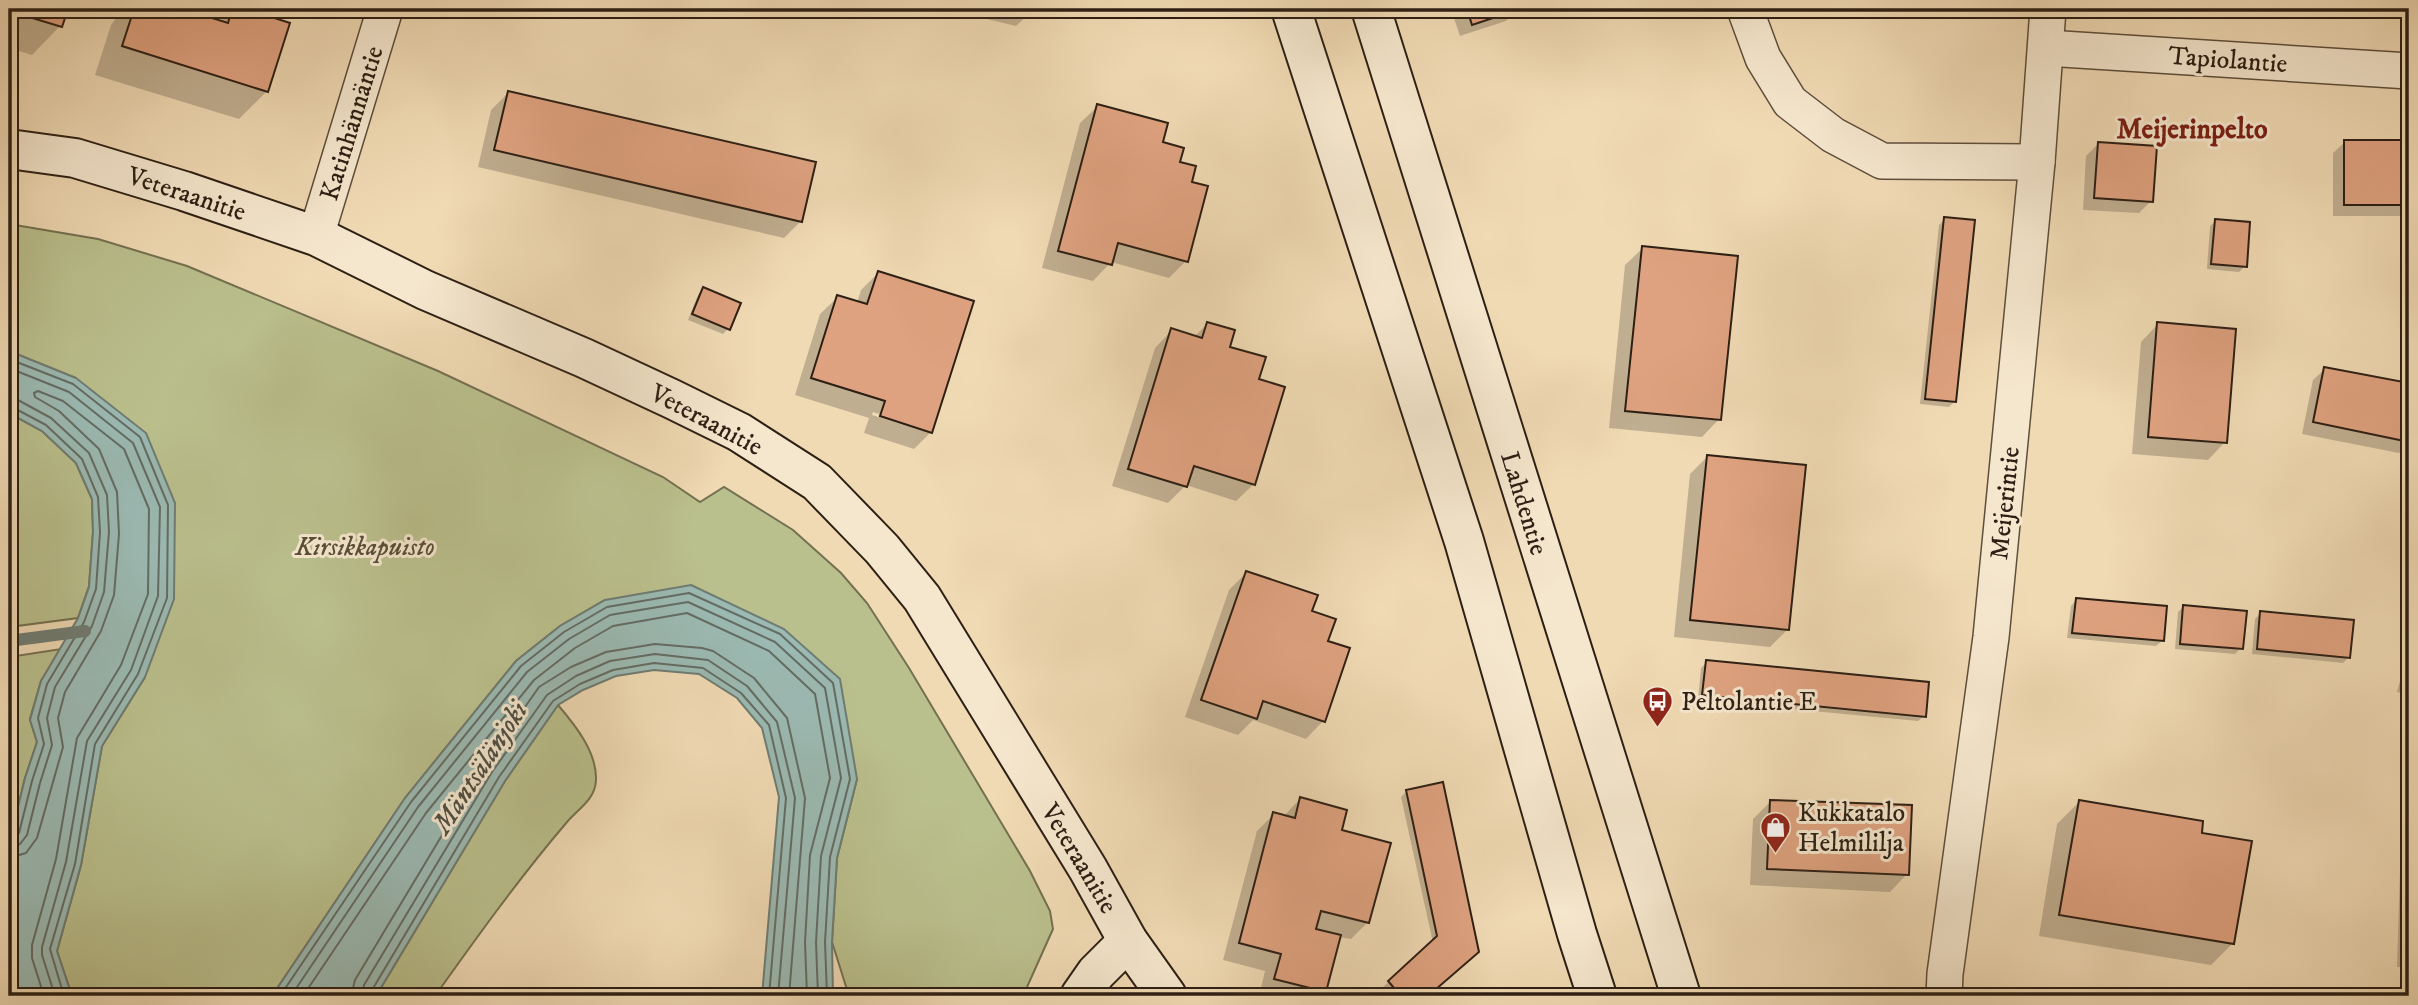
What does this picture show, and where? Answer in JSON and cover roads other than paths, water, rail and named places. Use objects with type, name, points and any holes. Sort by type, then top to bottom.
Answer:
[{"type":"main road","points":[[1291,9],[1464,541],[1597,996]]},
{"type":"main road","name":"Lahdentie","points":[[1371,9],[1681,996]]},
{"type":"main road","name":"Veteraanitie","points":[[9,149],[75,158],[184,191],[316,236],[425,290],[584,358],[738,432],[817,482],[882,549],[922,598],[1088,869],[1128,942],[1167,996]]},
{"type":"main road","points":[[1080,996],[1096,973],[1128,942]]},
{"type":"street","name":"Katinhännäntie","points":[[316,236],[385,9]]},
{"type":"street","points":[[1745,9],[1763,58],[1790,102],[1833,135],[1882,161],[2037,162]]},
{"type":"street","name":"Meijerintie","points":[[1944,996],[1991,637],[2037,162],[2048,9]]},
{"type":"street","name":"Tapiolantie","points":[[2046,48],[2409,71]]},
{"type":"water","points":[[9,351],[76,378],[146,433],[175,503],[174,599],[145,677],[102,746],[81,865],[57,951],[72,996],[9,996],[9,844],[37,742],[30,720],[41,681],[78,618],[89,587],[93,532],[92,499],[76,463],[42,431],[9,413]]},
{"type":"water","name":"Mäntsälänjoki","points":[[691,585],[784,629],[840,679],[857,779],[837,858],[832,942],[833,996],[762,996],[779,797],[762,728],[737,698],[699,674],[654,670],[616,676],[583,690],[558,705],[505,781],[376,996],[272,996],[405,798],[516,661],[560,626],[605,600]]},
{"type":"waterway","points":[[9,641],[85,631]]},
{"type":"place","name":"Peltolantie E","points":[[1658,728]]},
{"type":"place","name":"Kukkatalo Helmililja","points":[[1775,854]]},
{"type":"district","name":"Meijerinpelto","points":[[2192,128]]},
{"type":"park label","name":"Kirsikkapuisto","points":[[365,546]]}]
